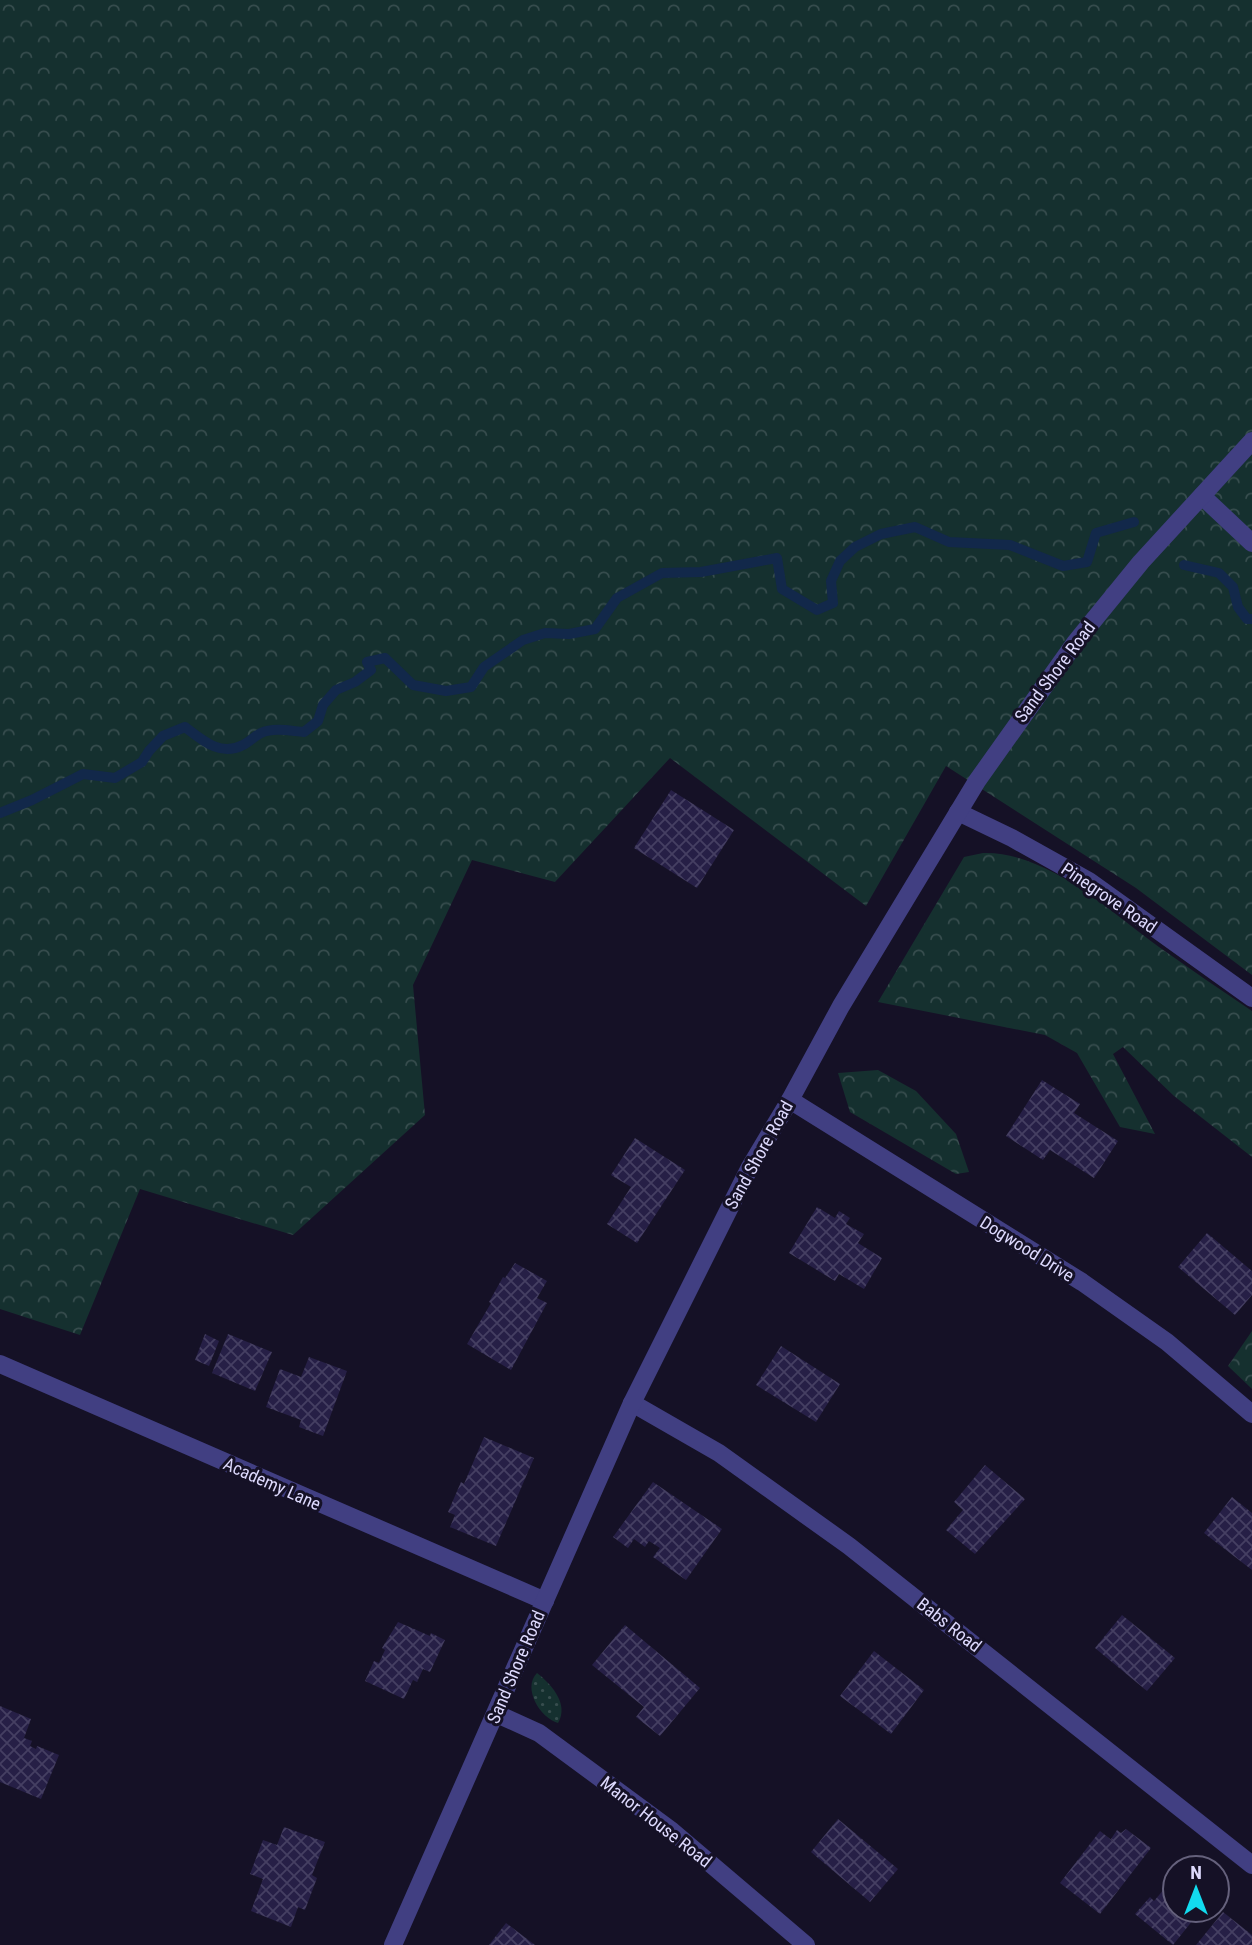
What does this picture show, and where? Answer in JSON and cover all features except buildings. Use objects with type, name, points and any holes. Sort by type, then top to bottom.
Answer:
[{"type":"street","name":"Sand Shore Road","points":[[393,1945],[632,1404],[750,1167],[841,1006],[958,812],[1010,733],[1075,643],[1141,562],[1252,441]]},
{"type":"street","points":[[1202,496],[1252,543]]},
{"type":"street","name":"Pinegrove Road","points":[[958,812],[1012,838],[1089,881],[1252,998]]},
{"type":"street","name":"Dogwood Drive","points":[[790,1100],[1082,1282],[1167,1342],[1252,1414]]},
{"type":"street","name":"Academy Lane","points":[[0,1364],[545,1601]]},
{"type":"street","name":"Babs Road","points":[[632,1404],[719,1453],[849,1546],[1252,1865]]},
{"type":"street","name":"Manor House Road","points":[[497,1714],[539,1733],[672,1831],[806,1945]]},
{"type":"green space","points":[[0,0],[1252,0],[1252,975],[1136,888],[946,766],[866,906],[670,758],[555,882],[472,860],[413,985],[425,1115],[293,1235],[140,1189],[80,1335],[0,1309]]},
{"type":"green space","points":[[983,853],[1007,855],[1053,872],[1252,1011],[1252,1157],[1174,1096],[1123,1047],[1113,1054],[1155,1134],[1120,1127],[1077,1053],[1045,1035],[878,1002],[964,857]]},
{"type":"green space","points":[[878,1070],[916,1091],[956,1134],[969,1172],[956,1174],[850,1112],[838,1073]]},
{"type":"green space","points":[[1252,1331],[1252,1389],[1228,1366]]},
{"type":"green space","points":[[537,1673],[553,1689],[560,1702],[561,1716],[558,1723],[545,1715],[535,1702],[531,1686]]},
{"type":"waterway","points":[[0,813],[83,774],[115,778],[142,762],[163,736],[185,727],[212,745],[227,749],[243,745],[266,731],[304,732],[318,721],[323,705],[336,690],[355,682],[371,670],[367,662],[385,658],[413,685],[446,691],[471,687],[484,667],[523,640],[545,633],[569,634],[595,629],[617,598],[662,573],[701,572],[777,558],[782,589],[817,610],[833,603],[831,581],[840,561],[855,547],[881,534],[915,527],[949,542],[1010,545],[1063,566],[1087,562],[1096,533],[1134,522]]},
{"type":"waterway","points":[[1184,565],[1219,573],[1233,587],[1238,607],[1247,619],[1252,619]]}]
